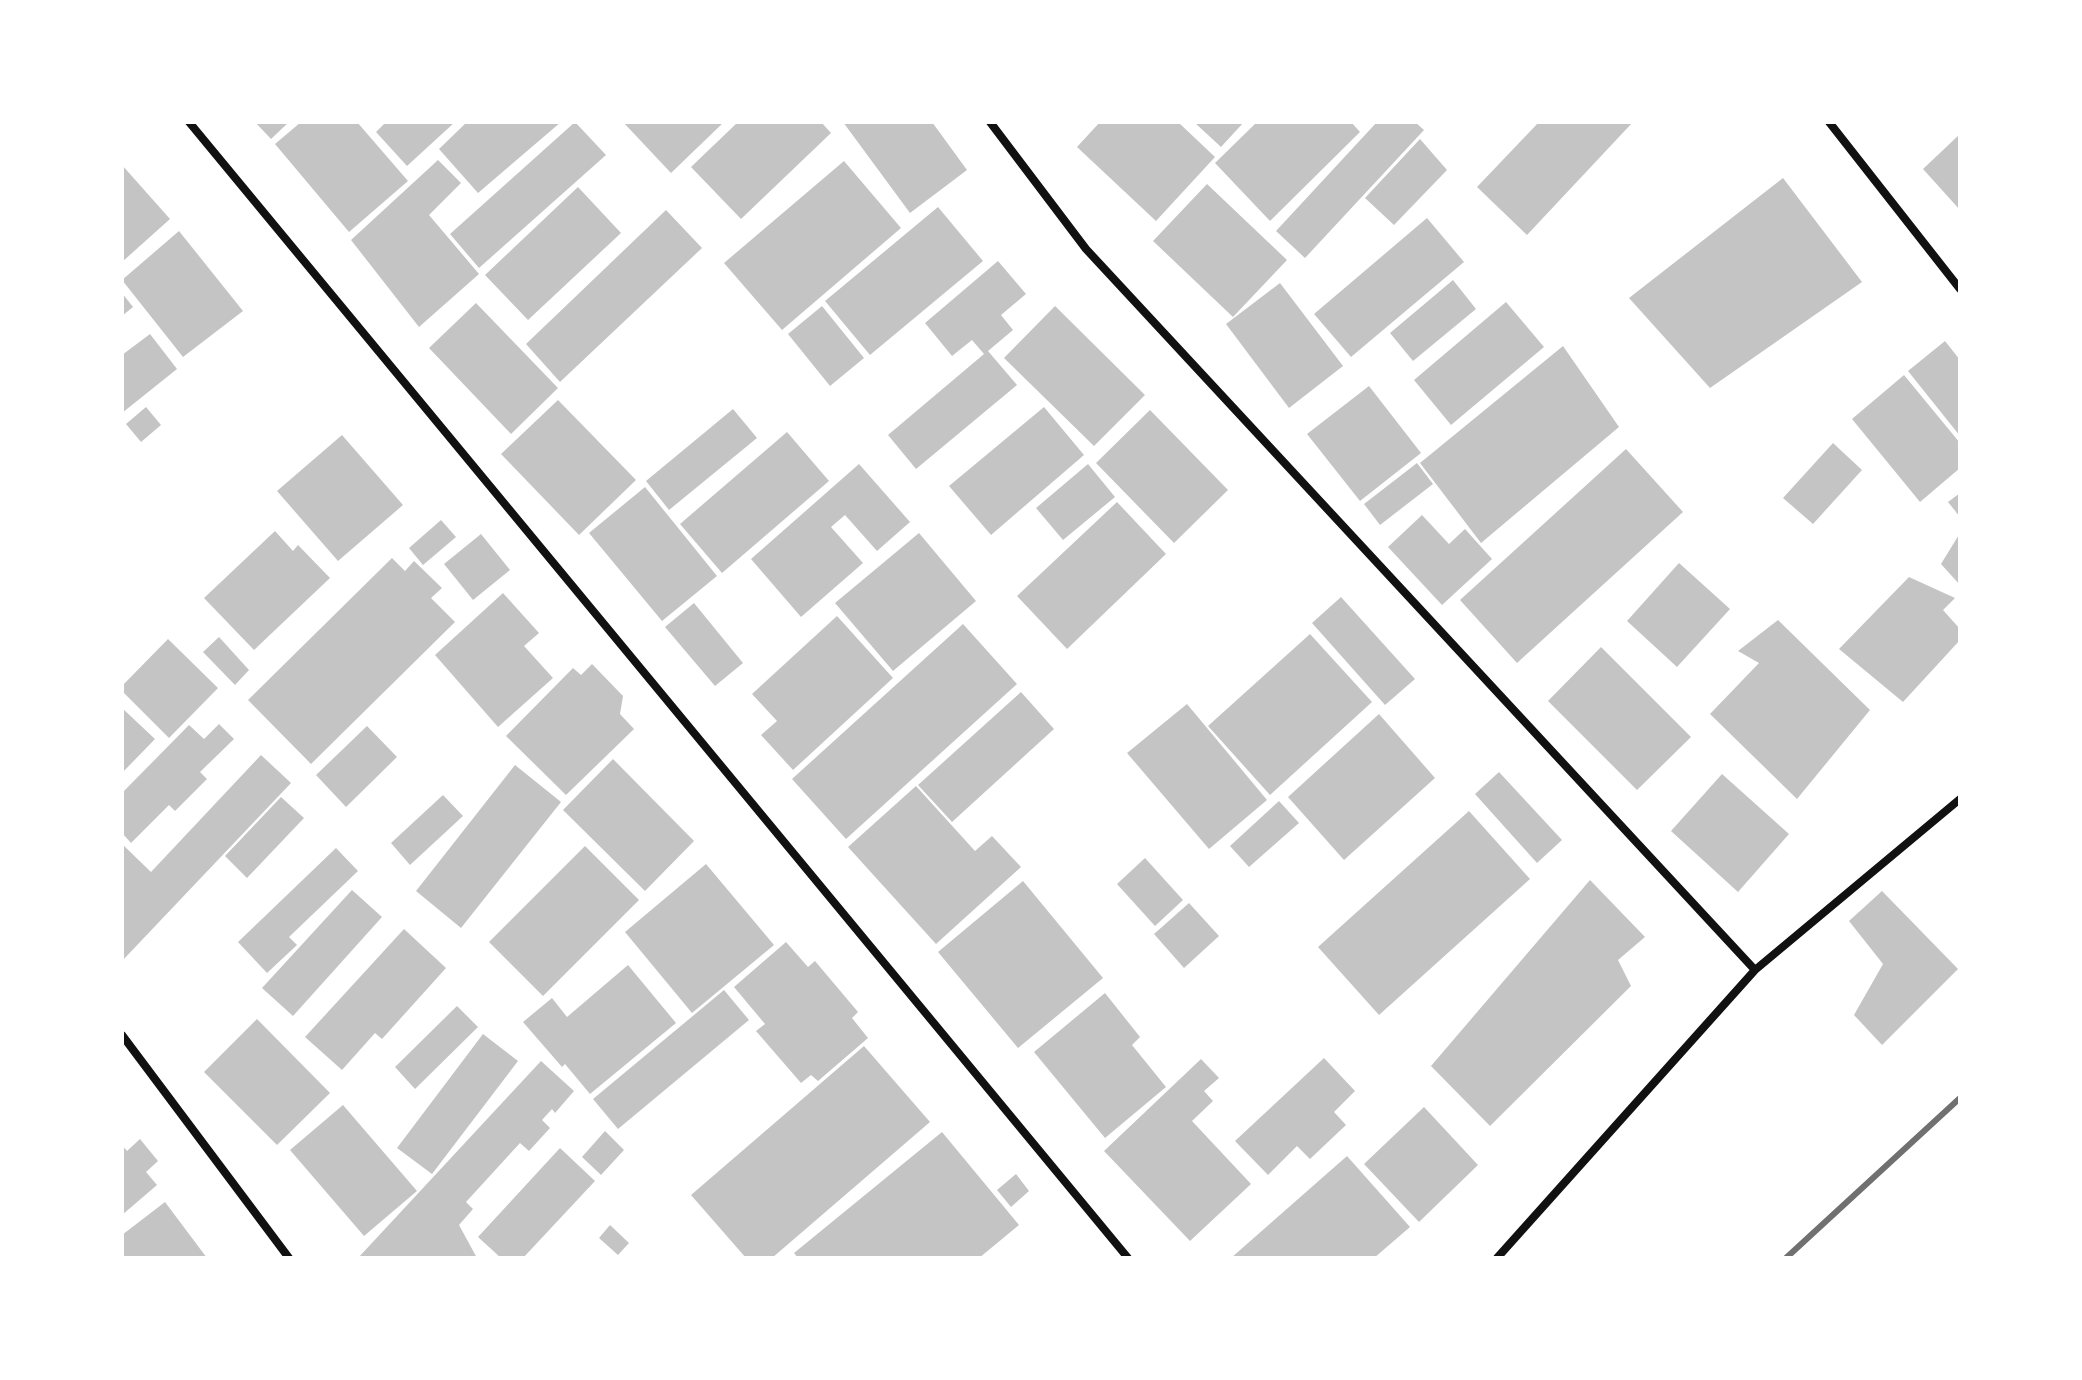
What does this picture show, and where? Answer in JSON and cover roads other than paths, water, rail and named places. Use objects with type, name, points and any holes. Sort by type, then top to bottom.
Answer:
[{"type":"street","points":[[189,122],[1128,1258]]},
{"type":"street","points":[[990,122],[1086,249],[1755,970]]},
{"type":"street","points":[[1829,122],[1960,289]]},
{"type":"street","points":[[1497,1258],[1755,970],[1960,799]]},
{"type":"street","points":[[122,1035],[289,1258]]},
{"type":"railway","points":[[1786,1258],[1960,1098]]}]
